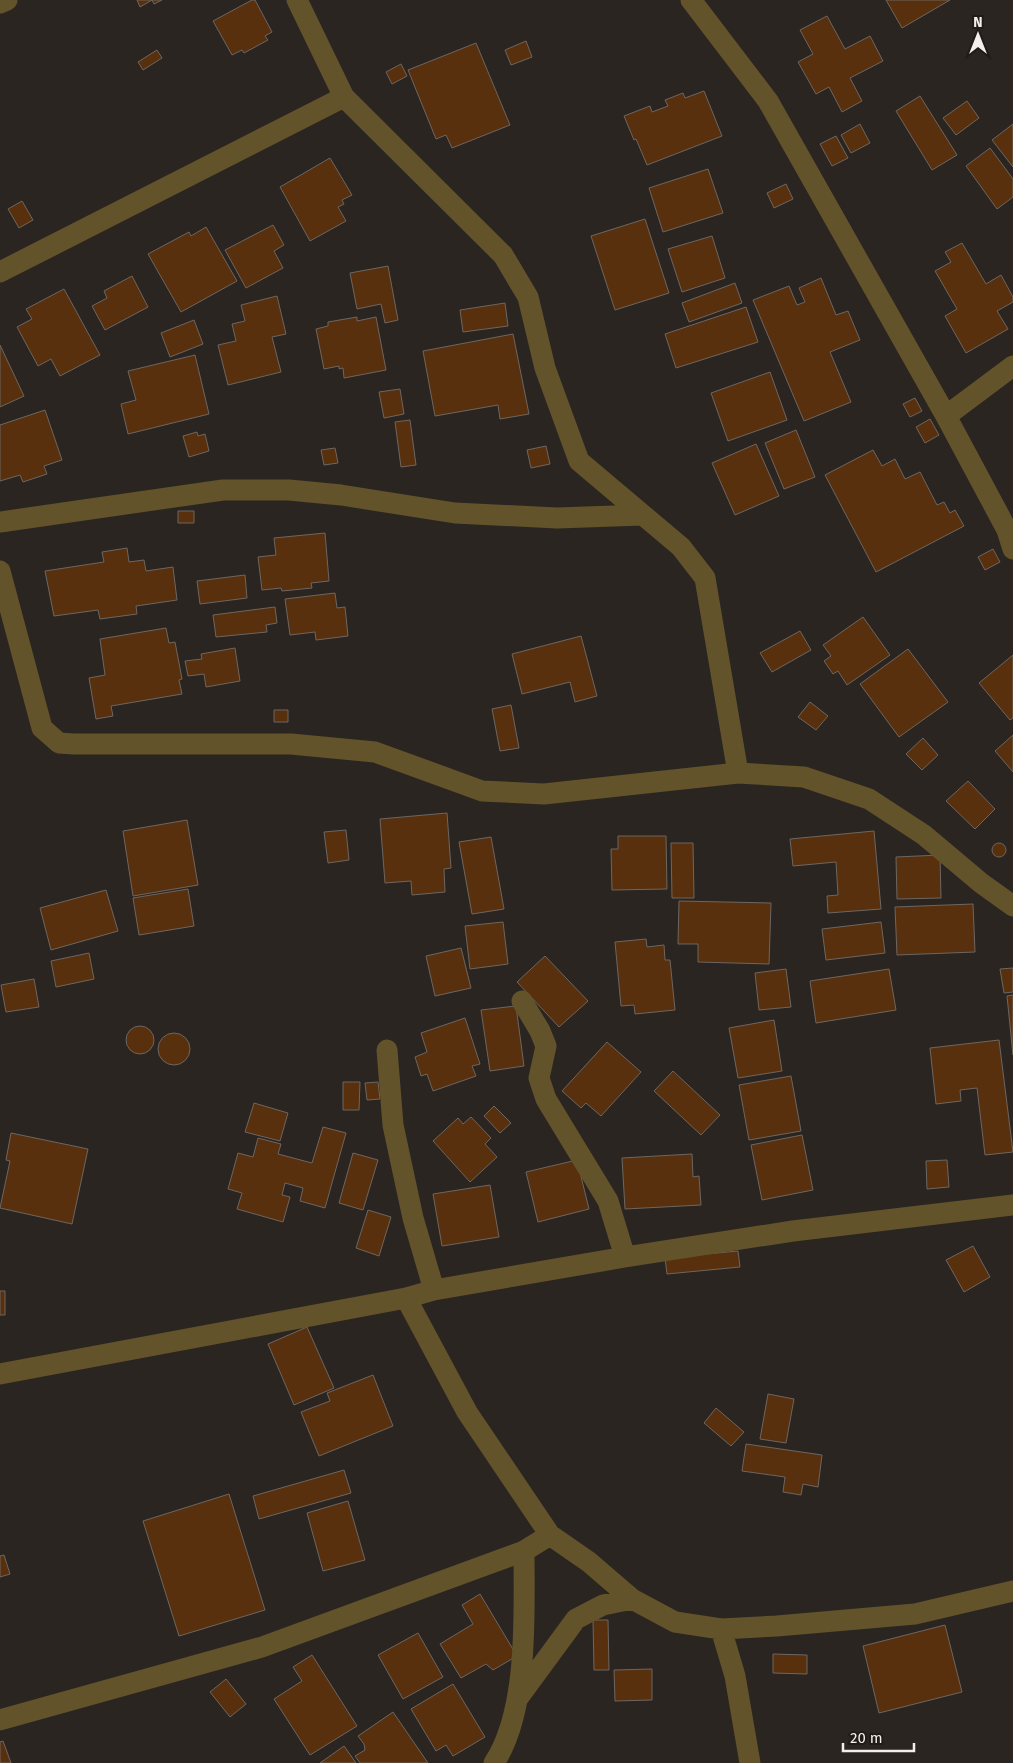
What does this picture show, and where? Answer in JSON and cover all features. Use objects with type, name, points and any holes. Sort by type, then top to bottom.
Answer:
[{"type":"street","points":[[0,3],[7,0]]},
{"type":"street","points":[[297,0],[344,97],[503,255],[528,297],[545,368],[579,461],[682,547],[704,578],[738,773]]},
{"type":"street","points":[[691,0],[768,101],[946,416],[1007,530],[1013,549]]},
{"type":"street","points":[[0,272],[344,97]]},
{"type":"street","points":[[946,416],[1013,366]]},
{"type":"street","points":[[0,522],[223,490],[288,490],[341,495],[455,513],[557,518],[643,515]]},
{"type":"street","points":[[0,571],[42,728],[59,742],[74,744],[291,744],[375,752],[482,790],[544,794],[738,773],[804,777],[869,799],[924,835],[981,883],[1013,906]]},
{"type":"street","points":[[522,1002],[540,1031],[546,1046],[539,1078],[546,1099],[608,1202],[626,1257]]},
{"type":"street","points":[[387,1050],[393,1124],[413,1218],[434,1290]]},
{"type":"street","points":[[0,1374],[406,1298],[434,1290],[626,1257],[793,1231],[1013,1205]]},
{"type":"street","points":[[406,1298],[467,1412],[550,1535],[589,1562],[632,1600],[675,1622],[721,1629],[916,1614],[1013,1591]]},
{"type":"street","points":[[0,1720],[262,1647],[524,1551],[550,1535]]},
{"type":"street","points":[[505,1758],[518,1699],[524,1626],[524,1551]]},
{"type":"street","points":[[518,1699],[576,1619],[603,1605],[632,1600]]},
{"type":"street","points":[[721,1629],[735,1676],[750,1763]]},
{"type":"building","points":[[137,0],[152,0],[140,7]]},
{"type":"building","points":[[152,0],[162,0],[154,4]]},
{"type":"building","points":[[255,0],[272,32],[265,36],[268,40],[244,53],[242,50],[232,55],[213,21]]},
{"type":"building","points":[[886,0],[950,0],[902,28]]},
{"type":"building","points":[[827,16],[845,49],[870,36],[883,61],[850,78],[862,101],[842,112],[829,87],[816,94],[798,62],[813,54],[800,30]]},
{"type":"building","points":[[526,41],[532,57],[511,65],[505,50]]},
{"type":"building","points":[[476,43],[510,125],[452,148],[446,135],[436,139],[408,70]]},
{"type":"building","points":[[157,50],[162,58],[143,70],[138,62]]},
{"type":"building","points":[[401,64],[407,76],[392,84],[386,72]]},
{"type":"building","points":[[704,91],[722,136],[647,165],[624,116],[650,106],[652,112],[668,106],[665,100],[683,93],[685,98]]},
{"type":"building","points":[[920,96],[957,155],[932,170],[896,111]]},
{"type":"building","points":[[967,101],[979,118],[956,135],[943,118]]},
{"type":"building","points":[[860,124],[870,143],[851,153],[841,135]]},
{"type":"building","points":[[1013,124],[1013,167],[992,140]]},
{"type":"building","points":[[836,136],[848,158],[832,166],[820,144]]},
{"type":"building","points":[[990,148],[1013,179],[1013,197],[997,209],[966,166]]},
{"type":"building","points":[[330,158],[352,195],[342,200],[344,204],[338,207],[346,221],[310,241],[280,187]]},
{"type":"building","points":[[708,169],[723,213],[663,232],[649,188]]},
{"type":"building","points":[[786,184],[793,199],[774,208],[767,193]]},
{"type":"building","points":[[22,201],[33,220],[19,228],[8,209]]},
{"type":"building","points":[[645,219],[669,293],[615,310],[591,236]]},
{"type":"building","points":[[273,225],[284,245],[274,251],[283,268],[246,288],[225,250]]},
{"type":"building","points":[[206,227],[237,281],[181,312],[148,254],[189,232],[191,236]]},
{"type":"building","points":[[712,236],[725,278],[682,292],[668,249]]},
{"type":"building","points":[[962,243],[986,284],[1001,275],[1013,297],[1013,302],[997,311],[1008,329],[966,353],[945,316],[957,309],[935,271],[951,262],[945,252]]},
{"type":"building","points":[[388,266],[398,320],[385,323],[381,304],[357,309],[350,273]]},
{"type":"building","points":[[132,276],[148,307],[105,330],[92,306],[107,298],[104,291]]},
{"type":"building","points":[[821,278],[836,315],[848,311],[860,340],[830,352],[851,402],[804,421],[753,300],[789,286],[797,305],[805,302],[799,288]]},
{"type":"building","points":[[735,283],[742,303],[689,322],[682,303]]},
{"type":"building","points":[[64,289],[100,355],[60,376],[51,359],[38,366],[17,327],[32,319],[26,309]]},
{"type":"building","points":[[277,296],[286,334],[272,337],[281,372],[228,385],[218,345],[236,341],[232,324],[245,321],[241,305]]},
{"type":"building","points":[[505,303],[508,326],[463,332],[460,310]]},
{"type":"building","points":[[746,307],[758,342],[676,368],[665,334]]},
{"type":"building","points":[[357,317],[357,321],[376,317],[386,370],[344,378],[343,368],[339,369],[339,366],[324,369],[316,329],[328,326],[328,322]]},
{"type":"building","points":[[194,320],[203,344],[170,357],[161,333]]},
{"type":"building","points":[[513,334],[529,414],[500,419],[498,405],[435,416],[423,351]]},
{"type":"building","points":[[0,345],[24,396],[0,407]]},
{"type":"building","points":[[195,355],[209,414],[128,434],[121,404],[136,400],[128,371]]},
{"type":"building","points":[[770,372],[787,420],[728,441],[711,393]]},
{"type":"building","points":[[400,389],[404,414],[384,418],[379,392]]},
{"type":"building","points":[[915,398],[922,411],[910,417],[903,404]]},
{"type":"building","points":[[45,410],[62,460],[44,466],[47,474],[23,482],[20,475],[0,481],[0,425]]},
{"type":"building","points":[[930,419],[939,435],[925,443],[916,427]]},
{"type":"building","points":[[410,420],[416,465],[401,467],[395,422]]},
{"type":"building","points":[[796,430],[815,477],[784,489],[765,443]]},
{"type":"building","points":[[197,432],[198,436],[205,434],[209,451],[189,457],[183,436]]},
{"type":"building","points":[[756,444],[779,496],[735,515],[712,463]]},
{"type":"building","points":[[546,446],[550,464],[531,468],[527,450]]},
{"type":"building","points":[[335,448],[338,463],[324,465],[321,450]]},
{"type":"building","points":[[873,450],[882,466],[895,459],[905,479],[920,472],[937,505],[944,502],[950,513],[955,510],[964,526],[876,572],[825,475]]},
{"type":"building","points":[[178,511],[194,511],[194,523],[178,523]]},
{"type":"building","points":[[325,533],[329,581],[311,583],[312,588],[282,591],[281,588],[262,590],[258,557],[276,555],[274,538]]},
{"type":"building","points":[[127,548],[129,562],[144,560],[146,571],[173,567],[177,600],[136,606],[137,614],[100,619],[98,610],[54,616],[45,571],[104,562],[102,552]]},
{"type":"building","points":[[993,549],[1000,562],[985,570],[978,557]]},
{"type":"building","points":[[245,575],[247,598],[200,604],[197,581]]},
{"type":"building","points":[[335,593],[337,608],[345,607],[348,636],[316,640],[315,632],[290,635],[285,599]]},
{"type":"building","points":[[275,607],[277,623],[266,625],[267,632],[216,637],[213,615]]},
{"type":"building","points":[[863,617],[890,655],[847,685],[838,671],[833,674],[824,661],[831,656],[823,645]]},
{"type":"building","points":[[166,628],[169,643],[175,642],[182,679],[179,680],[182,694],[111,706],[113,716],[96,719],[89,678],[105,675],[100,639]]},
{"type":"building","points":[[800,631],[811,650],[772,672],[760,653]]},
{"type":"building","points":[[581,636],[597,696],[575,702],[570,682],[522,694],[512,654]]},
{"type":"building","points":[[235,648],[240,681],[206,687],[204,674],[188,676],[185,661],[202,659],[201,654]]},
{"type":"building","points":[[908,649],[948,702],[899,737],[860,684]]},
{"type":"building","points":[[1013,655],[1013,718],[1010,720],[979,683]]},
{"type":"building","points":[[810,702],[828,716],[816,730],[798,717]]},
{"type":"building","points":[[511,705],[519,748],[500,751],[492,709]]},
{"type":"building","points":[[274,710],[288,710],[288,722],[274,722]]},
{"type":"building","points":[[1013,735],[1013,772],[995,751]]},
{"type":"building","points":[[923,738],[938,755],[922,770],[906,754]]},
{"type":"building","points":[[968,781],[995,809],[975,829],[946,801]]},
{"type":"building","points":[[447,813],[451,868],[444,869],[445,892],[412,895],[411,881],[385,883],[380,819]]},
{"type":"building","points":[[187,820],[198,885],[133,896],[123,831]]},
{"type":"building","points":[[346,830],[349,860],[328,863],[324,832]]},
{"type":"building","points":[[874,831],[881,909],[828,913],[827,896],[838,895],[836,862],[793,866],[790,839]]},
{"type":"building","points":[[618,836],[666,836],[667,889],[612,890],[611,849],[618,849]]},
{"type":"building","points":[[491,837],[504,909],[472,914],[459,842]]},
{"type":"building","points":[[671,843],[693,843],[694,898],[672,898]]},
{"type":"building","points":[[999,843],[1004,845],[1006,850],[1004,855],[999,857],[994,855],[992,850],[994,845]]},
{"type":"building","points":[[940,855],[941,898],[897,899],[896,857]]},
{"type":"building","points":[[188,889],[194,926],[139,935],[133,898]]},
{"type":"building","points":[[106,890],[118,931],[51,950],[40,908]]},
{"type":"building","points":[[679,901],[771,903],[769,964],[698,962],[698,944],[678,944]]},
{"type":"building","points":[[973,904],[975,952],[897,955],[895,907]]},
{"type":"building","points":[[503,922],[508,964],[470,969],[465,926]]},
{"type":"building","points":[[881,922],[885,953],[826,960],[822,929]]},
{"type":"building","points":[[646,939],[647,947],[664,945],[665,960],[670,960],[675,1010],[635,1014],[634,1005],[621,1006],[615,942]]},
{"type":"building","points":[[461,948],[471,988],[435,996],[426,956]]},
{"type":"building","points":[[89,953],[94,979],[56,987],[51,961]]},
{"type":"building","points":[[545,956],[588,1001],[559,1027],[517,982]]},
{"type":"building","points":[[1013,968],[1013,992],[1004,993],[1000,969]]},
{"type":"building","points":[[786,969],[791,1007],[759,1010],[755,973]]},
{"type":"building","points":[[889,969],[896,1010],[816,1023],[810,981]]},
{"type":"building","points":[[34,979],[39,1007],[6,1012],[1,985]]},
{"type":"building","points":[[1013,995],[1013,1055],[1007,996]]},
{"type":"building","points":[[516,1006],[524,1066],[490,1071],[481,1010]]},
{"type":"building","points":[[465,1018],[480,1064],[472,1066],[476,1076],[433,1091],[427,1074],[421,1076],[415,1057],[427,1052],[421,1033]]},
{"type":"building","points":[[774,1020],[782,1071],[738,1078],[729,1028]]},
{"type":"building","points":[[140,1026],[150,1030],[154,1040],[150,1050],[140,1054],[130,1050],[126,1040],[130,1030]]},
{"type":"building","points":[[174,1033],[185,1038],[190,1049],[185,1060],[174,1065],[163,1060],[158,1049],[163,1038]]},
{"type":"building","points":[[999,1040],[1013,1152],[985,1155],[977,1088],[960,1090],[961,1101],[936,1104],[930,1048]]},
{"type":"building","points":[[607,1042],[641,1072],[601,1116],[586,1103],[581,1108],[562,1091]]},
{"type":"building","points":[[673,1071],[720,1115],[701,1135],[654,1091]]},
{"type":"building","points":[[791,1076],[801,1131],[749,1140],[739,1085]]},
{"type":"building","points":[[343,1082],[360,1082],[359,1110],[343,1110]]},
{"type":"building","points":[[378,1082],[380,1099],[367,1100],[365,1083]]},
{"type":"building","points":[[254,1103],[288,1113],[280,1141],[245,1132]]},
{"type":"building","points":[[494,1106],[511,1123],[500,1133],[484,1116]]},
{"type":"building","points":[[471,1117],[491,1138],[485,1144],[497,1157],[470,1182],[433,1141],[458,1118],[463,1124]]},
{"type":"building","points":[[323,1127],[346,1133],[325,1208],[300,1201],[303,1188],[285,1183],[282,1195],[290,1197],[283,1222],[237,1209],[242,1193],[228,1189],[238,1153],[253,1157],[258,1138],[281,1144],[278,1154],[312,1163]]},
{"type":"building","points":[[11,1133],[88,1149],[72,1224],[0,1208],[10,1161],[6,1160]]},
{"type":"building","points":[[802,1135],[813,1190],[762,1200],[751,1145]]},
{"type":"building","points":[[353,1153],[378,1160],[363,1210],[339,1203]]},
{"type":"building","points":[[692,1154],[693,1177],[699,1176],[701,1205],[625,1209],[622,1158]]},
{"type":"building","points":[[577,1160],[589,1209],[538,1222],[526,1172]]},
{"type":"building","points":[[947,1160],[949,1187],[927,1189],[926,1161]]},
{"type":"building","points":[[490,1185],[499,1237],[442,1246],[433,1194]]},
{"type":"building","points":[[368,1210],[391,1217],[379,1256],[356,1248]]},
{"type":"building","points":[[973,1246],[990,1277],[964,1292],[946,1260]]},
{"type":"building","points":[[738,1251],[740,1267],[667,1274],[665,1258]]},
{"type":"building","points":[[0,1291],[5,1291],[5,1315],[0,1315]]},
{"type":"building","points":[[307,1327],[334,1388],[294,1405],[268,1344]]},
{"type":"building","points":[[373,1375],[393,1426],[319,1456],[301,1412],[330,1401],[327,1393]]},
{"type":"building","points":[[768,1394],[794,1399],[786,1443],[760,1439]]},
{"type":"building","points":[[716,1408],[744,1432],[731,1446],[704,1423]]},
{"type":"building","points":[[746,1444],[822,1455],[818,1487],[803,1484],[801,1495],[783,1492],[785,1477],[742,1471]]},
{"type":"building","points":[[344,1470],[351,1493],[259,1519],[253,1496]]},
{"type":"building","points":[[229,1494],[265,1610],[179,1636],[143,1521]]},
{"type":"building","points":[[348,1501],[365,1560],[323,1571],[307,1513]]},
{"type":"building","points":[[4,1555],[10,1574],[0,1577],[0,1556]]},
{"type":"building","points":[[480,1594],[517,1656],[493,1670],[486,1664],[461,1678],[440,1644],[473,1624],[462,1605]]},
{"type":"building","points":[[593,1620],[608,1620],[609,1670],[594,1670]]},
{"type":"building","points":[[945,1625],[962,1692],[879,1713],[863,1646]]},
{"type":"building","points":[[418,1633],[443,1677],[403,1699],[378,1655]]},
{"type":"building","points":[[773,1654],[807,1655],[807,1674],[773,1673]]},
{"type":"building","points":[[312,1655],[357,1726],[310,1755],[274,1699],[302,1681],[293,1667]]},
{"type":"building","points":[[652,1669],[652,1700],[615,1701],[614,1670]]},
{"type":"building","points":[[226,1679],[246,1704],[230,1717],[210,1692]]},
{"type":"building","points":[[453,1684],[485,1737],[453,1756],[446,1745],[436,1751],[411,1709]]},
{"type":"building","points":[[393,1712],[428,1763],[360,1763],[355,1756],[365,1750],[364,1744],[358,1736]]},
{"type":"building","points":[[3,1741],[11,1763],[0,1763],[0,1742]]},
{"type":"building","points":[[344,1746],[356,1763],[320,1763]]}]
